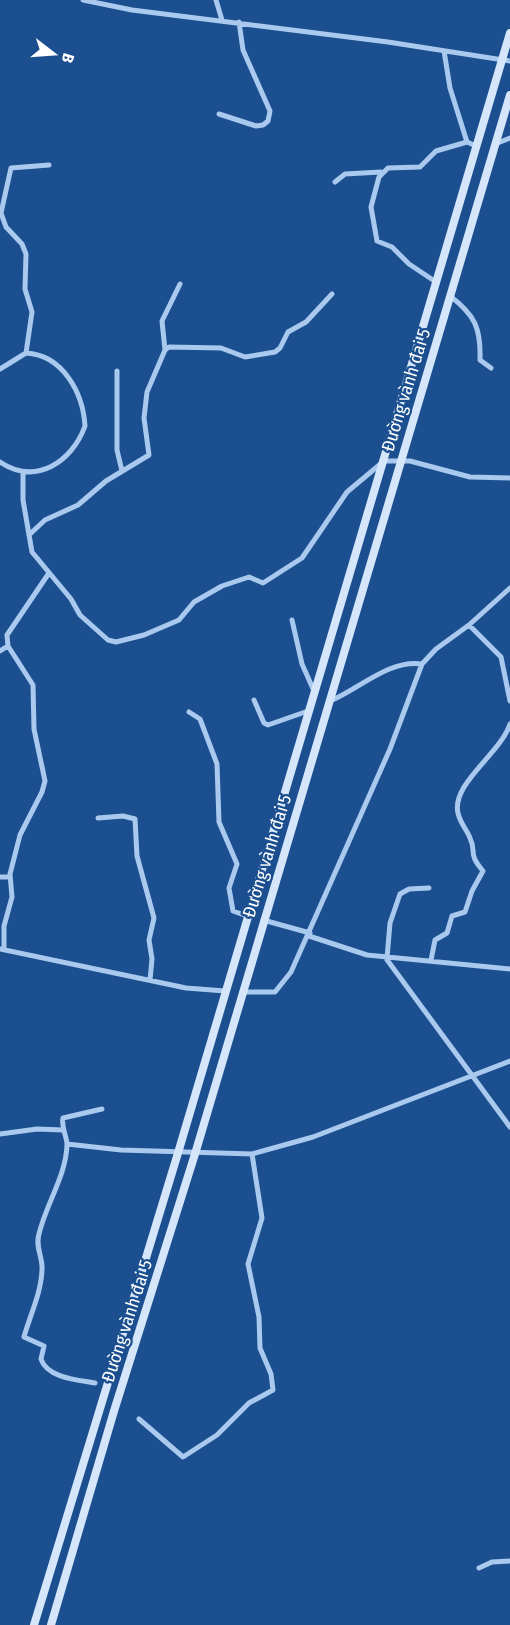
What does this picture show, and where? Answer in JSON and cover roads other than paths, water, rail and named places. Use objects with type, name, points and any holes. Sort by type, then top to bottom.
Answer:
[{"type":"main road","name":"Đường vành đai 5","points":[[34,1625],[178,1153],[476,146],[506,61],[510,33]]},
{"type":"main road","name":"Đường vành đai 5","points":[[51,1625],[114,1411],[195,1154],[510,95]]},
{"type":"main road","points":[[100,1406],[114,1411]]},
{"type":"street","points":[[84,0],[132,10],[239,22],[506,61]]},
{"type":"street","points":[[216,0],[222,20]]},
{"type":"street","points":[[219,114],[256,126],[263,125],[270,116],[270,111],[243,50],[239,22]]},
{"type":"street","points":[[444,51],[450,88],[467,142]]},
{"type":"street","points":[[495,144],[510,138]]},
{"type":"street","points":[[335,182],[351,172],[381,172],[388,168],[420,167],[432,152],[467,142],[476,146]]},
{"type":"street","points":[[26,353],[32,312],[25,290],[26,254],[22,244],[1,218],[2,205],[11,168],[50,165]]},
{"type":"street","points":[[381,172],[370,210],[377,241],[395,249],[413,267],[436,282]]},
{"type":"street","points":[[29,535],[45,520],[78,505],[122,471],[149,455],[144,418],[147,392],[165,350],[162,321],[180,284]]},
{"type":"street","points":[[165,350],[175,346],[221,348],[245,357],[275,352],[280,348],[288,332],[306,322],[332,294]]},
{"type":"street","points":[[450,296],[466,309],[478,328],[481,340],[480,360],[491,368]]},
{"type":"street","points":[[0,369],[26,353],[48,357],[58,365],[80,395],[85,426],[61,463],[54,467],[23,472],[0,462]]},
{"type":"street","points":[[117,371],[117,450],[122,471]]},
{"type":"street","points":[[23,472],[23,494],[32,552],[71,598],[80,615],[108,640],[116,642],[144,635],[179,620],[194,602],[225,584],[249,577],[263,583],[298,562],[321,532],[346,492],[382,462],[418,462],[437,470],[471,477],[510,478]]},
{"type":"street","points":[[49,573],[7,635],[8,646],[33,685],[35,736],[45,780],[42,792],[20,835],[9,877],[12,897],[5,920],[2,950],[186,988],[225,991]]},
{"type":"street","points":[[243,992],[270,993],[281,988],[309,935],[390,749],[422,664],[436,649],[469,625],[510,588]]},
{"type":"street","points":[[504,594],[510,599]]},
{"type":"street","points":[[292,620],[302,664],[314,691]]},
{"type":"street","points":[[469,625],[501,657],[510,701]]},
{"type":"street","points":[[0,651],[8,646]]},
{"type":"street","points":[[329,701],[384,672],[410,663],[422,664]]},
{"type":"street","points":[[254,700],[264,723],[268,725],[308,711]]},
{"type":"street","points":[[189,712],[200,719],[217,764],[219,822],[237,864],[229,894],[233,911],[247,916]]},
{"type":"street","points":[[431,960],[435,940],[447,933],[452,916],[465,912],[471,891],[483,871],[472,857],[471,840],[457,812],[460,796],[468,781],[497,749],[510,724]]},
{"type":"street","points":[[98,818],[123,816],[135,819],[137,856],[154,918],[149,940],[150,980]]},
{"type":"street","points":[[0,877],[9,877]]},
{"type":"street","points":[[429,888],[409,889],[400,894],[390,922],[386,957],[510,1127]]},
{"type":"street","points":[[264,920],[357,953],[510,969]]},
{"type":"street","points":[[67,1144],[195,1154],[252,1154],[305,1140],[470,1074],[510,1061]]},
{"type":"street","points":[[95,1383],[71,1379],[47,1368],[41,1359],[44,1347],[24,1337],[36,1305],[43,1270],[37,1250],[38,1237],[45,1210],[62,1171],[67,1144],[62,1121],[67,1115],[102,1109]]},
{"type":"street","points":[[0,1134],[37,1129],[63,1130]]},
{"type":"street","points":[[139,1419],[183,1457],[217,1435],[249,1403],[273,1390],[271,1374],[260,1348],[259,1317],[248,1264],[262,1218],[252,1154]]},
{"type":"street","points":[[479,1568],[492,1562],[510,1561]]}]
